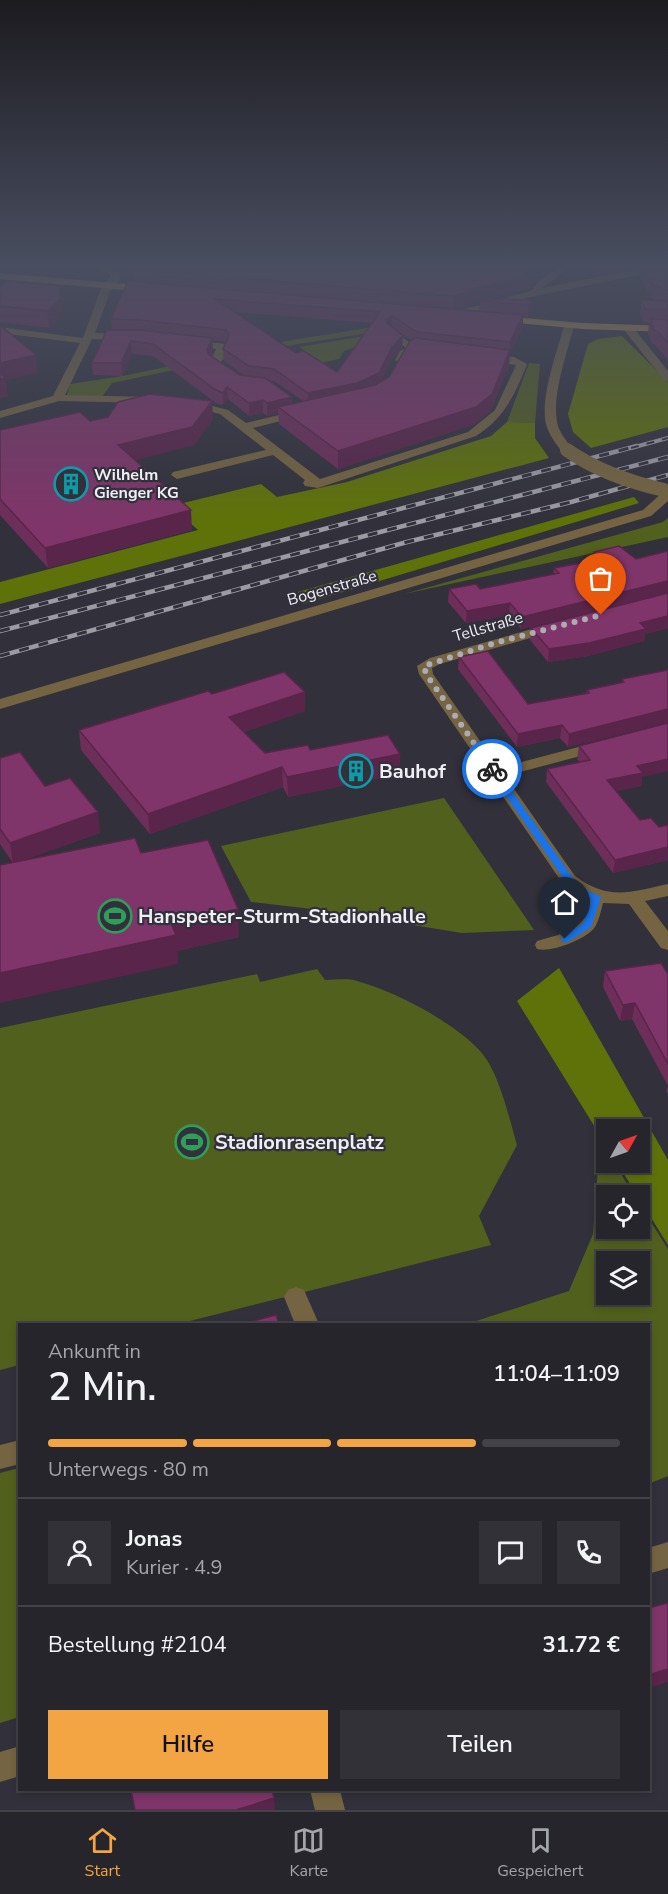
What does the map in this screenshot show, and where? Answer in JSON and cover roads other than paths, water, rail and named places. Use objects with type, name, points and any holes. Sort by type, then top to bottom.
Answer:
[{"type":"street","points":[[58,398],[82,348]]},
{"type":"street","points":[[221,348],[215,363],[246,384]]},
{"type":"street","points":[[394,371],[404,353],[418,350],[416,348]]},
{"type":"street","points":[[564,348],[552,399],[551,422],[557,437],[567,450],[600,471],[667,492]]},
{"type":"street","points":[[644,348],[668,378]]},
{"type":"street","points":[[181,402],[201,404],[224,412],[276,451],[314,484],[472,434],[491,422],[503,409],[522,364],[474,355]]},
{"type":"street","points":[[0,415],[58,398],[161,400]]},
{"type":"street","points":[[244,426],[307,409]]},
{"type":"street","points":[[177,475],[276,451]]},
{"type":"street","name":"Bogenstraße","points":[[0,704],[647,513],[657,506],[667,492]]},
{"type":"street","name":"Tellstraße","points":[[495,774],[426,674],[424,666],[568,623]]},
{"type":"street","points":[[622,740],[495,774],[569,880],[582,891],[610,900],[634,898],[668,890]]},
{"type":"street","points":[[544,945],[565,939],[587,925],[596,897]]},
{"type":"street","points":[[634,898],[668,944]]},
{"type":"street","points":[[296,1297],[307,1323]]},
{"type":"street","points":[[0,1457],[18,1452]]},
{"type":"street","points":[[650,1561],[668,1555]]},
{"type":"street","points":[[0,1767],[18,1762]]},
{"type":"street","points":[[325,1791],[330,1810]]},
{"type":"railway","points":[[631,448],[668,438]]},
{"type":"railway","points":[[0,615],[637,446]]},
{"type":"railway","points":[[0,631],[668,457]]},
{"type":"railway","points":[[0,656],[407,542],[571,502],[668,475]]},
{"type":"place","name":"Wilhelm Gienger KG","points":[[71,484]]},
{"type":"place","name":"Bauhof","points":[[356,771]]},
{"type":"place","name":"Hanspeter-Sturm-Stadionhalle","points":[[115,916]]},
{"type":"place","name":"Stadionrasenplatz","points":[[192,1142]]}]
